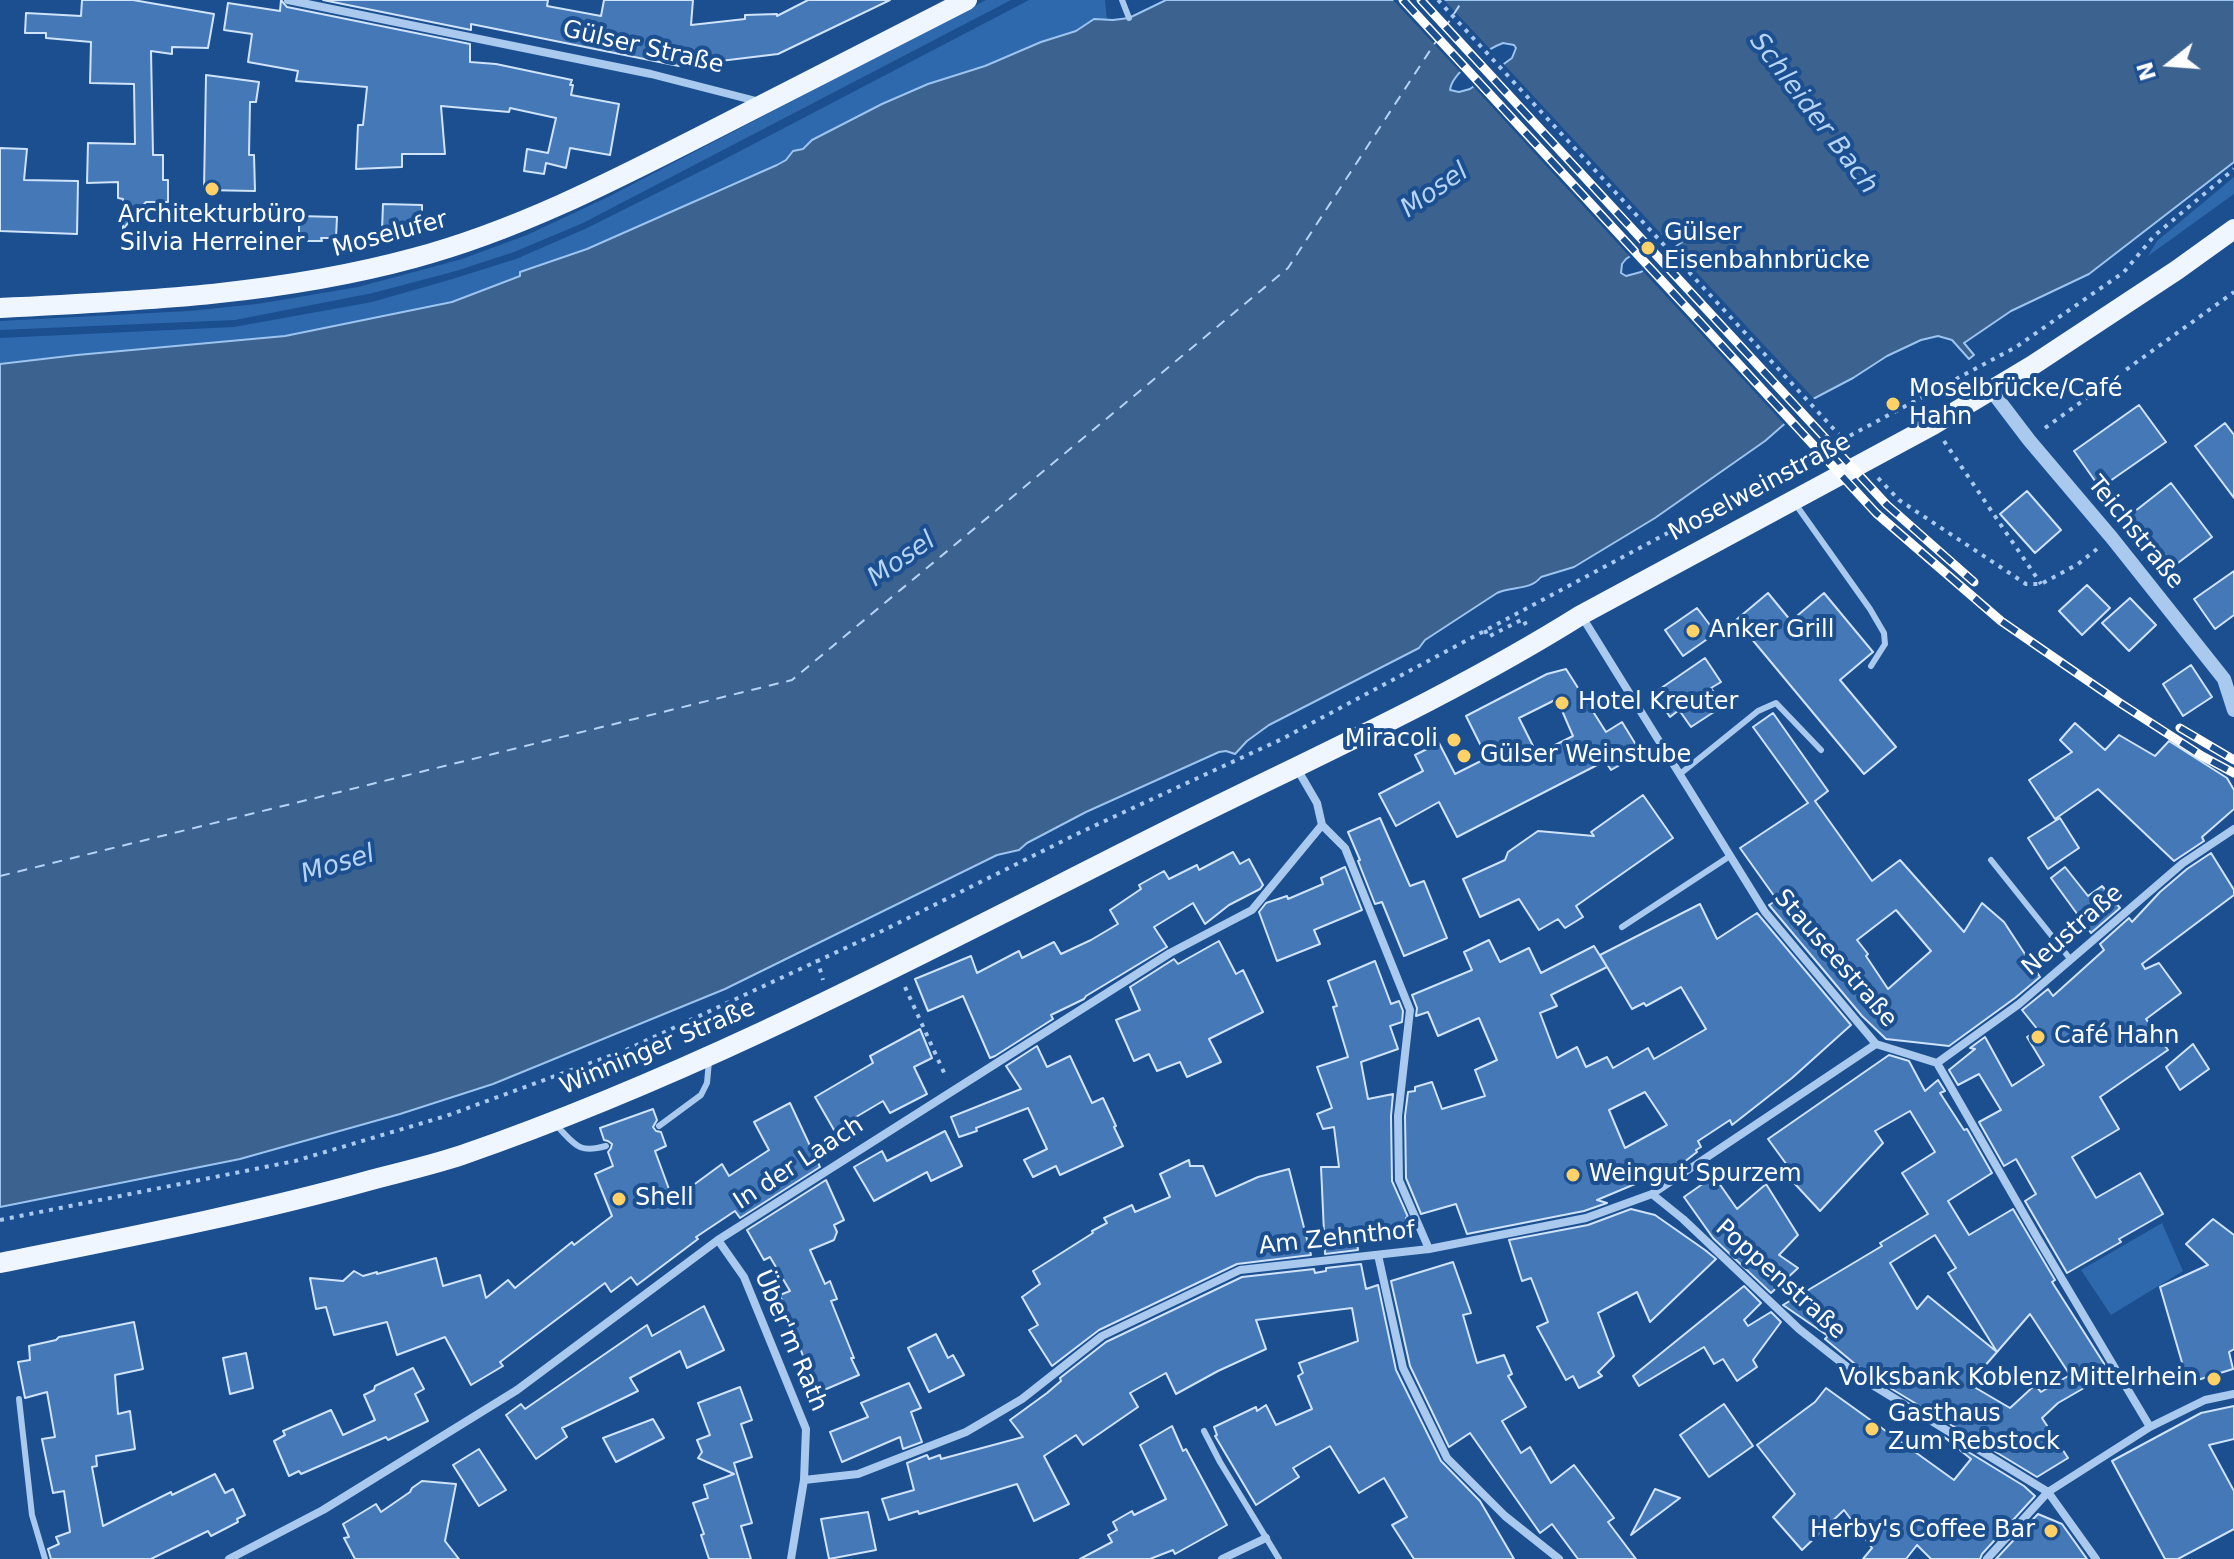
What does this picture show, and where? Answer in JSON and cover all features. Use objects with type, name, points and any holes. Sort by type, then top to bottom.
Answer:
[{"type":"main road","points":[[764,104],[967,0]]},
{"type":"main road","name":"Moselufer","points":[[0,308],[227,293],[337,276],[417,258],[495,231],[587,193],[764,104]]},
{"type":"main road","name":"Moselweinstraße","points":[[1296,766],[1445,694],[1581,615],[1933,425],[2177,270],[2234,229]]},
{"type":"main road","name":"Winninger Straße","points":[[0,1263],[303,1199],[459,1156],[553,1121],[710,1056],[830,1000],[1296,766]]},
{"type":"street","name":"Gülser Straße","points":[[288,0],[651,74],[764,104]]},
{"type":"street","name":"Teichstraße","points":[[1991,390],[2029,440],[2229,674],[2234,710]]},
{"type":"street","name":"Stauseestraße","points":[[1581,615],[1765,912],[1876,1044],[1937,1063]]},
{"type":"street","points":[[1296,766],[1317,803],[1322,825],[1345,848],[1410,1010],[1398,1116],[1399,1180],[1429,1249]]},
{"type":"street","name":"In der Laach","points":[[229,1559],[323,1510],[517,1390],[718,1240],[1170,953],[1252,910],[1322,825]]},
{"type":"street","name":"Neustraße","points":[[1937,1063],[2019,1004],[2183,863],[2234,829]]},
{"type":"street","name":"Am Zehnthof","points":[[804,1480],[858,1474],[966,1432],[1022,1399],[1102,1336],[1240,1270],[1429,1249],[1586,1218],[1652,1194],[1876,1044]]},
{"type":"street","points":[[1937,1063],[2150,1427]]},
{"type":"street","name":"Poppenstraße","points":[[1652,1194],[1683,1219],[1799,1329],[1861,1378],[2048,1492]]},
{"type":"street","name":"Über'm Rath","points":[[718,1240],[744,1277],[806,1429],[804,1480],[791,1559]]},
{"type":"street","points":[[1378,1255],[1403,1368],[1447,1458],[1505,1516],[1559,1559]]},
{"type":"street","points":[[1987,1559],[2048,1492],[2150,1427],[2205,1400],[2234,1394]]},
{"type":"street","points":[[2048,1492],[2096,1559]]},
{"type":"street","points":[[1222,1559],[1266,1538]]},
{"type":"lane","points":[[1122,0],[1129,18]]},
{"type":"lane","points":[[1792,501],[1884,633],[1885,644],[1871,666]]},
{"type":"lane","points":[[1680,774],[1758,711],[1776,703],[1821,750]]},
{"type":"lane","points":[[1622,927],[1730,856]]},
{"type":"lane","points":[[1991,860],[2071,960]]},
{"type":"lane","points":[[659,1126],[701,1095],[707,1083],[710,1056]]},
{"type":"lane","points":[[553,1121],[576,1145],[588,1151],[606,1146]]},
{"type":"lane","points":[[19,1399],[32,1515],[45,1559]]},
{"type":"lane","points":[[1204,1431],[1279,1559]]},
{"type":"path","points":[[1438,0],[1845,442]]},
{"type":"path","points":[[0,1220],[295,1161],[446,1116],[626,1050],[882,931],[1081,832],[1282,739],[2016,347],[2124,272],[2154,236],[2234,169]]},
{"type":"path","points":[[2029,440],[2234,292]]},
{"type":"path","points":[[1947,446],[2041,584]]},
{"type":"path","points":[[1877,477],[1899,500],[2026,584],[2041,584],[2078,564],[2096,550]]},
{"type":"path","points":[[904,984],[952,1090]]},
{"type":"shaded area","points":[[986,0],[1011,0],[583,223],[514,252],[373,293],[235,320],[0,330],[0,321],[189,311],[257,304],[358,287],[462,259],[527,235],[610,196]]},
{"type":"shaded area","points":[[1029,0],[1105,0],[1107,20],[1093,19],[1076,31],[928,84],[812,140],[777,165],[623,234],[452,302],[285,336],[0,364],[0,338],[234,327],[372,302],[516,259],[585,229],[721,161]]},
{"type":"shaded area","points":[[2234,177],[2234,194],[2148,256],[2157,241]]},
{"type":"shaded area","points":[[2162,1223],[2183,1271],[2111,1315],[2081,1270]]},
{"type":"water","points":[[1166,0],[2234,0],[2234,162],[2089,274],[2011,311],[1964,343],[1974,355],[1969,359],[1952,340],[1938,336],[1921,340],[1887,356],[1813,399],[1765,441],[1655,518],[1574,567],[1541,577],[1526,586],[1497,593],[1425,640],[1419,648],[1269,725],[1235,754],[1219,752],[1086,812],[1019,850],[997,855],[725,989],[493,1084],[240,1159],[0,1207],[0,364],[285,336],[452,302],[520,276],[520,272],[587,249],[777,165],[812,140],[928,84],[1076,31],[1094,19],[1129,18]],"holes":[[[1503,43],[1516,48],[1512,58],[1470,89],[1459,92],[1450,90],[1463,69]],[[1671,228],[1686,229],[1682,242],[1641,272],[1626,276],[1621,273],[1626,259]]]},
{"type":"pier","points":[[1393,0],[1444,0],[1493,52],[1462,74]]},
{"type":"pier","points":[[1501,61],[1664,237],[1632,259],[1470,83]]},
{"type":"pier","points":[[1671,245],[1817,402],[1787,427],[1640,268]]},
{"type":"building","points":[[82,0],[133,0],[214,14],[208,48],[172,47],[172,54],[151,51],[153,155],[163,155],[163,180],[168,180],[168,202],[146,202],[123,229],[123,199],[118,198],[118,182],[87,183],[88,143],[135,144],[134,84],[90,83],[91,42],[46,38],[46,33],[25,33],[26,13],[81,16]]},
{"type":"building","points":[[281,0],[287,7],[470,44],[470,62],[496,64],[572,80],[571,95],[619,104],[610,155],[570,148],[566,168],[546,163],[544,174],[524,171],[527,149],[548,153],[556,118],[510,108],[509,112],[441,106],[445,154],[402,154],[402,167],[356,169],[358,125],[363,125],[367,87],[296,81],[298,71],[248,62],[252,34],[224,30],[228,3],[280,11]]},
{"type":"building","points":[[323,0],[548,0],[547,6],[601,16],[604,0],[693,0],[691,25],[745,19],[745,15],[777,16],[808,0],[890,0],[778,54],[679,66],[471,24],[471,30]]},
{"type":"building","points":[[206,75],[259,82],[256,102],[250,102],[249,155],[254,155],[255,191],[204,190]]},
{"type":"building","points":[[0,148],[27,149],[24,180],[78,181],[77,234],[0,231]]},
{"type":"building","points":[[383,204],[422,205],[422,230],[382,230]]},
{"type":"building","points":[[299,216],[337,217],[336,238],[299,241]]},
{"type":"building","points":[[2139,405],[2166,442],[2100,488],[2074,451]]},
{"type":"building","points":[[2225,423],[2234,435],[2234,498],[2195,446]]},
{"type":"building","points":[[2171,483],[2212,537],[2170,569],[2130,515]]},
{"type":"building","points":[[2027,491],[2061,530],[2035,553],[2000,514]]},
{"type":"building","points":[[2234,571],[2234,615],[2215,629],[2194,599]]},
{"type":"building","points":[[2087,585],[2110,608],[2082,635],[2059,611]]},
{"type":"building","points":[[1768,593],[1791,621],[1824,593],[1873,652],[1840,680],[1896,747],[1864,774],[1736,620]]},
{"type":"building","points":[[2130,598],[2156,625],[2129,651],[2102,623]]},
{"type":"building","points":[[1697,608],[1716,633],[1683,656],[1665,630]]},
{"type":"building","points":[[1705,658],[1721,682],[1711,688],[1723,706],[1691,727],[1679,710],[1670,717],[1654,693]]},
{"type":"building","points":[[2191,665],[2212,697],[2183,716],[2163,684]]},
{"type":"building","points":[[1566,669],[1606,732],[1622,722],[1641,753],[1611,770],[1605,761],[1457,837],[1439,802],[1396,826],[1379,794],[1423,771],[1415,755],[1439,743],[1455,774],[1487,758],[1466,716],[1547,674]],"holes":[[[1557,699],[1573,736],[1537,754],[1519,718]]]},
{"type":"building","points":[[1773,713],[1828,791],[1815,801],[1872,881],[1900,860],[1964,932],[1982,903],[2004,922],[2040,977],[1949,1046],[1886,1039],[1862,1016],[1769,905],[1777,900],[1740,848],[1808,803],[1753,727]],"holes":[[[1896,910],[1931,951],[1888,989],[1857,940]]]},
{"type":"building","points":[[2075,723],[2105,750],[2119,735],[2155,756],[2169,741],[2227,778],[2234,790],[2234,809],[2202,837],[2204,841],[2174,861],[2098,789],[2055,819],[2029,780],[2072,752],[2060,740]]},
{"type":"building","points":[[1643,795],[1673,838],[1576,906],[1583,917],[1565,928],[1558,919],[1539,930],[1519,899],[1480,917],[1463,879],[1505,860],[1508,852],[1538,831],[1594,836],[1591,832]]},
{"type":"building","points":[[1380,818],[1410,886],[1424,881],[1447,938],[1404,956],[1382,902],[1375,904],[1348,832]]},
{"type":"building","points":[[2060,818],[2079,848],[2048,869],[2028,838]]},
{"type":"building","points":[[1233,852],[1240,864],[1249,859],[1263,885],[1260,889],[1229,905],[1205,924],[1193,903],[1154,927],[1167,947],[1084,999],[1051,1015],[1053,1019],[995,1056],[990,1058],[963,996],[928,1011],[915,979],[971,956],[977,973],[1019,951],[1022,958],[1054,942],[1061,954],[1118,924],[1110,910],[1141,889],[1139,885],[1164,871],[1169,879],[1197,865],[1199,870]]},
{"type":"building","points":[[2211,853],[2234,890],[2234,895],[2142,964],[2145,969],[2159,963],[2181,993],[2146,1019],[2168,1050],[2100,1097],[2119,1129],[2072,1157],[2096,1198],[2140,1173],[2163,1214],[2067,1273],[2025,1201],[2036,1194],[2016,1159],[2004,1166],[1979,1122],[2001,1110],[1979,1074],[1958,1085],[1949,1070],[1985,1037],[2012,1086],[2044,1065],[2027,1037],[2038,1030],[2022,1010],[2048,989],[2053,996],[2104,950],[2100,944],[2129,918],[2132,922],[2160,892]]},
{"type":"building","points":[[1345,867],[1362,910],[1314,930],[1320,944],[1277,961],[1259,912],[1266,903],[1287,896],[1288,899],[1323,884],[1321,878]]},
{"type":"building","points":[[2065,867],[2088,896],[2102,886],[2120,908],[2091,933],[2051,878]]},
{"type":"building","points":[[1700,904],[1717,939],[1757,913],[1851,1025],[1792,1078],[1732,1125],[1730,1120],[1698,1141],[1701,1147],[1697,1152],[1668,1175],[1666,1171],[1597,1200],[1607,1203],[1584,1211],[1467,1234],[1456,1204],[1421,1214],[1406,1178],[1405,1116],[1408,1092],[1432,1082],[1442,1109],[1485,1096],[1475,1070],[1497,1060],[1479,1018],[1438,1036],[1428,1012],[1416,1016],[1417,1008],[1412,995],[1472,970],[1464,952],[1489,940],[1500,962],[1529,948],[1541,973],[1594,946],[1607,967],[1551,995],[1557,1006],[1540,1013],[1557,1058],[1577,1047],[1586,1067],[1607,1057],[1613,1068],[1648,1048],[1654,1059],[1706,1029],[1681,987],[1646,1006],[1644,1003],[1632,1009],[1600,955]],"holes":[[[1645,1092],[1667,1125],[1625,1148],[1609,1110]]]},
{"type":"building","points":[[1219,941],[1236,974],[1243,970],[1263,1012],[1209,1039],[1221,1062],[1187,1077],[1180,1062],[1157,1071],[1149,1054],[1134,1061],[1116,1020],[1140,1010],[1130,987],[1174,959],[1178,964]]},
{"type":"building","points":[[1375,961],[1391,1004],[1399,1001],[1403,1011],[1402,1022],[1390,1026],[1398,1049],[1361,1062],[1368,1099],[1393,1094],[1392,1181],[1408,1217],[1409,1229],[1357,1243],[1358,1250],[1325,1254],[1321,1167],[1339,1167],[1334,1127],[1323,1129],[1317,1114],[1332,1108],[1317,1067],[1348,1057],[1328,981]]},
{"type":"building","points":[[920,1029],[932,1058],[914,1067],[927,1094],[890,1113],[883,1101],[834,1130],[815,1097],[873,1063],[870,1056]]},
{"type":"building","points":[[2193,1044],[2209,1069],[2180,1090],[2166,1067]]},
{"type":"building","points":[[1037,1046],[1047,1067],[1070,1056],[1092,1103],[1103,1098],[1123,1146],[1060,1175],[1056,1166],[1033,1177],[1024,1160],[1047,1149],[1028,1108],[959,1137],[951,1117],[1021,1089],[1006,1066]]},
{"type":"building","points":[[1889,1055],[1909,1061],[1925,1091],[1938,1080],[1945,1091],[1940,1093],[1964,1130],[1967,1129],[1992,1173],[1948,1201],[1969,1235],[2013,1209],[2055,1280],[2052,1282],[2110,1373],[2058,1403],[2042,1418],[2068,1458],[2037,1477],[1867,1374],[1825,1339],[1828,1336],[1783,1305],[1882,1246],[1880,1243],[1928,1214],[1902,1173],[1935,1152],[1910,1111],[1875,1131],[1883,1143],[1820,1211],[1782,1170],[1787,1165],[1768,1139]],"holes":[[[1935,1235],[1956,1268],[1948,1273],[1997,1352],[1928,1296],[1917,1309],[1890,1263]],[[2030,1314],[2070,1375],[2041,1392],[2035,1385],[2010,1408],[1969,1384]]]},
{"type":"building","points":[[790,1103],[820,1167],[740,1218],[735,1211],[696,1237],[698,1239],[637,1285],[631,1277],[611,1292],[605,1283],[500,1362],[503,1366],[471,1385],[445,1337],[397,1355],[387,1322],[334,1335],[326,1307],[316,1309],[310,1278],[343,1281],[354,1271],[363,1276],[377,1274],[436,1258],[443,1286],[480,1275],[486,1298],[508,1280],[515,1288],[572,1242],[574,1245],[612,1216],[595,1174],[613,1166],[608,1152],[612,1144],[604,1140],[600,1128],[653,1109],[657,1120],[653,1127],[661,1132],[666,1146],[655,1151],[673,1200],[722,1164],[729,1176],[769,1150],[754,1122]]},
{"type":"building","points":[[945,1131],[962,1166],[931,1181],[927,1172],[874,1201],[854,1167],[882,1151],[887,1161]]},
{"type":"building","points":[[1189,1160],[1190,1166],[1203,1166],[1216,1196],[1258,1177],[1289,1169],[1311,1255],[1237,1264],[1099,1330],[1052,1366],[1029,1330],[1038,1325],[1022,1297],[1040,1284],[1033,1271],[1107,1223],[1104,1218],[1132,1205],[1135,1212],[1170,1197],[1160,1174]]},
{"type":"building","points":[[1714,1176],[1737,1209],[1766,1184],[1798,1235],[1779,1255],[1798,1268],[1771,1293],[1713,1238],[1684,1197]]},
{"type":"building","points":[[826,1180],[844,1220],[834,1225],[837,1232],[834,1240],[810,1250],[825,1284],[830,1281],[837,1299],[831,1301],[859,1375],[817,1393],[780,1295],[790,1291],[770,1257],[764,1260],[747,1230]]},
{"type":"building","points":[[1631,1209],[1655,1215],[1716,1259],[1650,1322],[1637,1292],[1598,1313],[1614,1356],[1598,1372],[1602,1376],[1579,1388],[1573,1376],[1566,1380],[1537,1327],[1548,1322],[1531,1278],[1522,1281],[1509,1240],[1588,1225]]},
{"type":"building","points":[[2213,1219],[2234,1235],[2234,1349],[2229,1352],[2233,1369],[2188,1383],[2160,1287],[2208,1265],[2186,1244]]},
{"type":"building","points":[[1453,1262],[1471,1313],[1463,1315],[1477,1363],[1504,1355],[1512,1374],[1508,1376],[1526,1407],[1502,1421],[1521,1453],[1530,1447],[1551,1483],[1574,1465],[1614,1518],[1608,1522],[1636,1559],[1578,1559],[1552,1524],[1540,1533],[1470,1433],[1449,1447],[1410,1366],[1391,1281]]},
{"type":"building","points":[[1361,1264],[1366,1289],[1378,1285],[1396,1370],[1441,1461],[1480,1501],[1514,1559],[1414,1559],[1392,1525],[1407,1517],[1384,1478],[1359,1493],[1330,1446],[1293,1468],[1299,1477],[1256,1505],[1215,1436],[1214,1427],[1266,1405],[1276,1425],[1312,1409],[1298,1376],[1303,1373],[1299,1363],[1358,1341],[1352,1308],[1256,1320],[1266,1349],[1176,1394],[1166,1373],[1130,1393],[1138,1407],[1083,1445],[1076,1435],[1044,1456],[1069,1504],[1034,1521],[1017,1484],[889,1520],[882,1499],[914,1490],[907,1463],[927,1455],[929,1459],[940,1455],[941,1459],[1023,1437],[1010,1420],[1106,1342],[1242,1277],[1314,1269],[1315,1273],[1326,1271],[1326,1268]]},
{"type":"building","points":[[1744,1286],[1761,1303],[1744,1320],[1748,1326],[1771,1312],[1781,1322],[1753,1360],[1757,1367],[1737,1381],[1723,1359],[1714,1364],[1704,1347],[1639,1386],[1633,1376]]},
{"type":"building","points":[[704,1306],[724,1350],[687,1368],[680,1351],[630,1378],[638,1391],[562,1428],[567,1437],[536,1459],[506,1415],[521,1404],[525,1409],[647,1325],[652,1336]]},
{"type":"building","points":[[134,1322],[143,1369],[115,1375],[118,1414],[130,1411],[135,1449],[96,1456],[97,1466],[92,1467],[103,1526],[215,1474],[225,1493],[233,1489],[245,1515],[211,1536],[208,1531],[151,1559],[51,1559],[48,1549],[59,1544],[56,1537],[70,1532],[64,1491],[53,1493],[42,1439],[55,1437],[47,1392],[25,1398],[18,1362],[30,1360],[29,1346]]},
{"type":"building","points":[[936,1334],[948,1358],[953,1355],[964,1375],[929,1392],[908,1348]]},
{"type":"building","points":[[246,1353],[253,1388],[230,1394],[223,1358]]},
{"type":"building","points":[[413,1368],[424,1389],[415,1394],[428,1421],[388,1440],[386,1437],[301,1474],[299,1471],[289,1476],[274,1441],[285,1435],[283,1431],[331,1410],[343,1435],[375,1420],[364,1395],[374,1390],[375,1386]]},
{"type":"building","points":[[909,1383],[921,1408],[911,1412],[922,1442],[903,1449],[900,1437],[842,1462],[830,1432],[868,1417],[861,1403]]},
{"type":"building","points":[[740,1387],[752,1420],[741,1424],[752,1457],[734,1463],[752,1523],[741,1526],[751,1559],[709,1559],[693,1503],[708,1498],[704,1485],[734,1474],[698,1458],[702,1452],[697,1440],[710,1435],[698,1403]]},
{"type":"building","points":[[1826,1388],[1954,1480],[1971,1459],[1944,1437],[2024,1486],[2035,1496],[1980,1559],[1931,1559],[1917,1545],[1906,1559],[1863,1559],[1872,1548],[1844,1510],[1802,1550],[1773,1517],[1795,1494],[1757,1445],[1815,1402]]},
{"type":"building","points":[[1724,1404],[1753,1446],[1709,1477],[1680,1435]]},
{"type":"building","points":[[2234,1406],[2234,1439],[2209,1445],[2234,1491],[2234,1529],[2178,1559],[2165,1559],[2112,1461],[2201,1413]]},
{"type":"building","points":[[653,1419],[664,1438],[616,1462],[603,1438]]},
{"type":"building","points":[[1172,1426],[1183,1451],[1186,1449],[1227,1525],[1175,1554],[1173,1550],[1150,1559],[1080,1559],[1112,1542],[1108,1535],[1117,1530],[1113,1522],[1132,1511],[1134,1515],[1166,1499],[1140,1445]]},
{"type":"building","points":[[479,1449],[506,1490],[479,1506],[453,1465]]},
{"type":"building","points":[[422,1481],[456,1484],[445,1541],[459,1559],[355,1559],[344,1538],[349,1537],[343,1524],[376,1504],[381,1512]]},
{"type":"building","points":[[1655,1489],[1680,1498],[1631,1535]]},
{"type":"building","points":[[868,1512],[876,1550],[829,1559],[821,1519]]},
{"type":"building","points":[[2038,1514],[2062,1524],[2087,1559],[1996,1559]]},
{"type":"ferry route","points":[[0,876],[792,680],[1288,268],[1463,0]]},
{"type":"railway","points":[[1403,0],[1876,513],[2001,621],[2120,703],[2234,773]]},
{"type":"railway","points":[[1421,0],[1887,505],[1974,582]]},
{"type":"railway","points":[[2180,728],[2234,760]]},
{"type":"place","name":"Architekturbüro Silvia Herreiner","points":[[212,189]]},
{"type":"place","name":"Gülser Eisenbahnbrücke","points":[[1648,248]]},
{"type":"place","name":"Moselbrücke/Café Hahn","points":[[1893,404]]},
{"type":"place","name":"Anker Grill","points":[[1693,631]]},
{"type":"place","name":"Hotel Kreuter","points":[[1562,703]]},
{"type":"place","name":"Miracoli","points":[[1454,740]]},
{"type":"place","name":"Gülser Weinstube","points":[[1464,756]]},
{"type":"place","name":"Café Hahn","points":[[2038,1037]]},
{"type":"place","name":"Weingut Spurzem","points":[[1573,1175]]},
{"type":"place","name":"Shell","points":[[619,1199]]},
{"type":"place","name":"Volksbank Koblenz Mittelrhein","points":[[2214,1379]]},
{"type":"place","name":"Gasthaus Zum Rebstock","points":[[1872,1429]]},
{"type":"place","name":"Herby's Coffee Bar","points":[[2051,1531]]},
{"type":"water label","name":"Schleider Bach","points":[[1813,114]]},
{"type":"water label","name":"Mosel","points":[[1435,191]]},
{"type":"water label","name":"Mosel","points":[[902,560]]},
{"type":"water label","name":"Mosel","points":[[338,865]]}]
